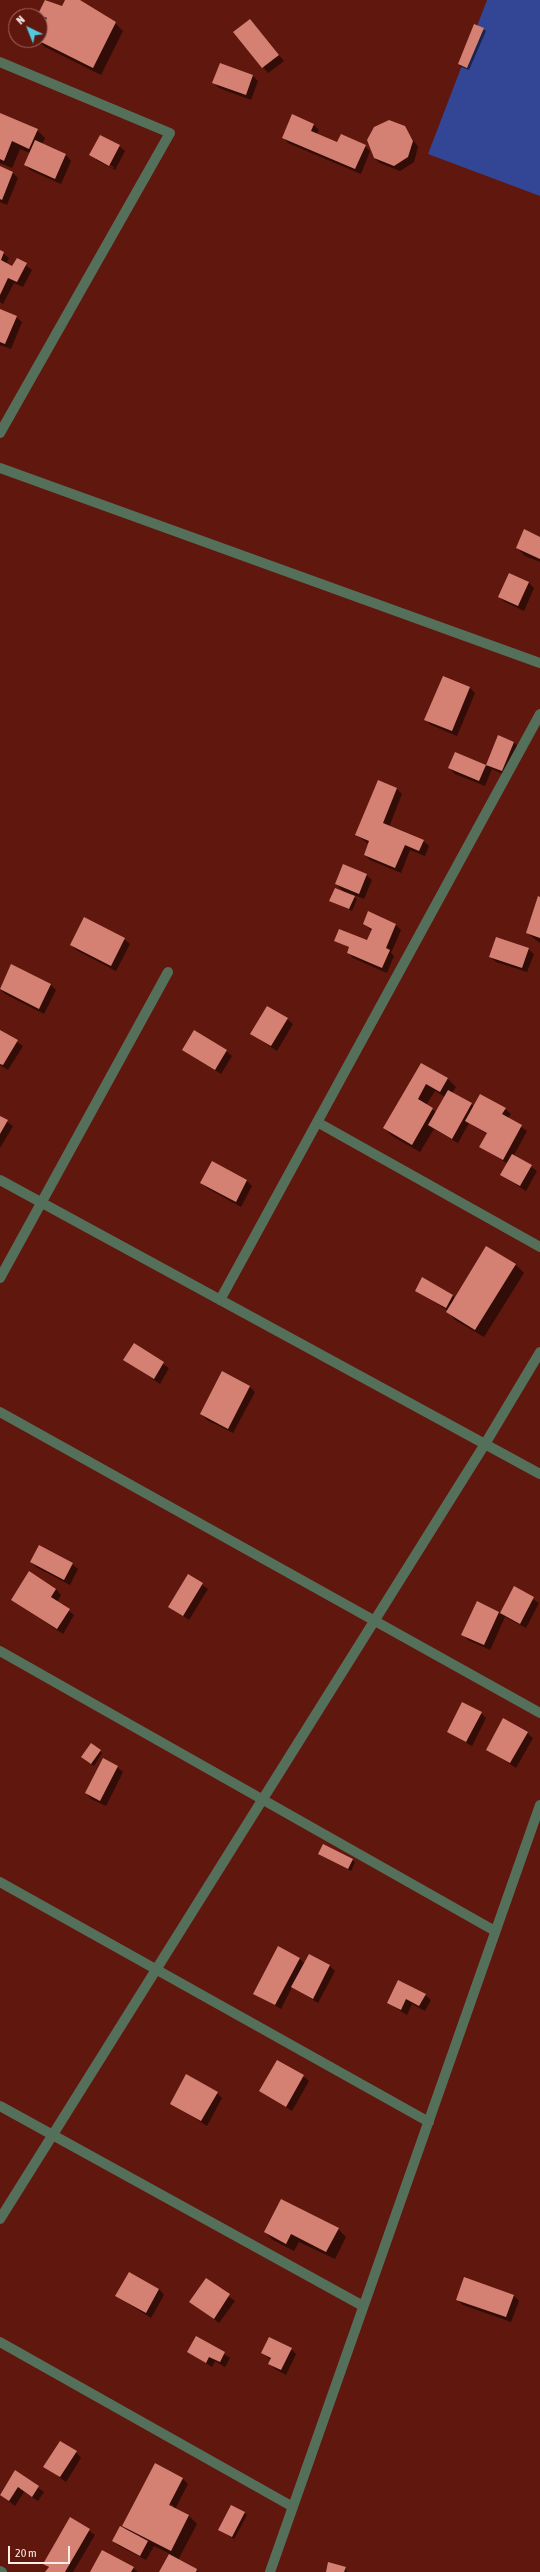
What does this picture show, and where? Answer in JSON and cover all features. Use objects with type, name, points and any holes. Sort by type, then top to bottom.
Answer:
[{"type":"street","points":[[0,62],[170,133],[0,433]]},
{"type":"street","points":[[0,468],[540,663]]},
{"type":"street","points":[[220,1300],[540,714]]},
{"type":"street","points":[[0,1278],[168,972]]},
{"type":"street","points":[[317,1122],[540,1247]]},
{"type":"street","points":[[0,1180],[540,1474]]},
{"type":"street","points":[[0,2219],[485,1444],[540,1352]]},
{"type":"street","points":[[0,1412],[540,1713]]},
{"type":"street","points":[[0,1651],[496,1931]]},
{"type":"street","points":[[270,2572],[540,1805]]},
{"type":"street","points":[[0,1882],[428,2122]]},
{"type":"street","points":[[0,2106],[363,2306]]},
{"type":"street","points":[[0,2342],[292,2507]]},
{"type":"shaded area","points":[[487,0],[540,0],[540,196],[428,154]]},
{"type":"building","points":[[45,0],[62,6],[65,0],[80,0],[116,22],[93,68],[48,46],[48,8],[41,8]]},
{"type":"building","points":[[250,19],[279,55],[262,68],[233,32]]},
{"type":"building","points":[[474,24],[484,28],[467,68],[458,64]]},
{"type":"building","points":[[220,63],[253,75],[246,95],[212,83]]},
{"type":"building","points":[[0,113],[38,129],[29,149],[12,141],[4,161],[0,159]]},
{"type":"building","points":[[292,114],[314,124],[311,131],[337,142],[341,134],[366,145],[355,169],[282,138]]},
{"type":"building","points":[[389,120],[405,126],[413,141],[408,157],[394,166],[374,158],[367,140],[374,127]]},
{"type":"building","points":[[100,135],[120,145],[109,166],[89,155]]},
{"type":"building","points":[[35,140],[66,154],[55,179],[24,165]]},
{"type":"building","points":[[0,166],[13,172],[2,200],[0,199]]},
{"type":"building","points":[[0,250],[4,252],[1,260],[12,266],[17,258],[27,263],[17,282],[8,278],[0,295]]},
{"type":"building","points":[[0,309],[17,316],[5,344],[0,342]]},
{"type":"building","points":[[524,529],[540,537],[540,559],[516,548]]},
{"type":"building","points":[[509,573],[529,582],[518,606],[498,597]]},
{"type":"building","points":[[443,676],[470,687],[452,731],[424,720]]},
{"type":"building","points":[[498,735],[514,742],[502,771],[486,765]]},
{"type":"building","points":[[455,752],[486,765],[479,781],[448,768]]},
{"type":"building","points":[[378,780],[397,788],[383,823],[424,840],[419,851],[405,845],[395,868],[364,855],[369,841],[355,835]]},
{"type":"building","points":[[343,864],[367,874],[359,894],[335,884]]},
{"type":"building","points":[[335,888],[355,896],[349,909],[329,901]]},
{"type":"building","points":[[538,896],[540,897],[540,938],[526,933]]},
{"type":"building","points":[[368,911],[396,924],[386,948],[390,950],[382,968],[347,953],[349,947],[334,941],[339,929],[367,940],[372,929],[363,924]]},
{"type":"building","points":[[84,917],[125,938],[111,966],[70,945]]},
{"type":"building","points":[[496,937],[529,948],[522,968],[489,957]]},
{"type":"building","points":[[11,964],[51,984],[39,1009],[0,989]]},
{"type":"building","points":[[267,1006],[288,1018],[271,1046],[250,1034]]},
{"type":"building","points":[[0,1030],[18,1040],[3,1065],[0,1064]]},
{"type":"building","points":[[194,1030],[227,1050],[215,1070],[182,1050]]},
{"type":"building","points":[[421,1063],[448,1078],[440,1092],[426,1084],[418,1099],[433,1108],[412,1145],[383,1128]]},
{"type":"building","points":[[448,1090],[472,1103],[452,1139],[428,1125]]},
{"type":"building","points":[[480,1094],[506,1108],[502,1114],[522,1125],[503,1160],[479,1147],[487,1133],[465,1121]]},
{"type":"building","points":[[0,1116],[8,1120],[0,1134]]},
{"type":"building","points":[[512,1154],[532,1165],[520,1186],[500,1175]]},
{"type":"building","points":[[212,1161],[247,1180],[236,1202],[200,1183]]},
{"type":"building","points":[[486,1246],[516,1264],[475,1330],[446,1312]]},
{"type":"building","points":[[422,1277],[453,1295],[446,1308],[415,1291]]},
{"type":"building","points":[[134,1343],[164,1362],[154,1379],[123,1360]]},
{"type":"building","points":[[222,1371],[250,1386],[228,1429],[200,1414]]},
{"type":"building","points":[[39,1545],[73,1563],[64,1580],[30,1562]]},
{"type":"building","points":[[29,1571],[56,1589],[51,1597],[70,1609],[57,1629],[11,1600]]},
{"type":"building","points":[[188,1574],[203,1583],[183,1616],[168,1607]]},
{"type":"building","points":[[514,1586],[534,1597],[520,1624],[500,1613]]},
{"type":"building","points":[[477,1601],[499,1612],[484,1645],[461,1635]]},
{"type":"building","points":[[462,1702],[482,1712],[466,1742],[447,1732]]},
{"type":"building","points":[[503,1718],[528,1732],[510,1763],[486,1750]]},
{"type":"building","points":[[91,1743],[101,1750],[91,1764],[81,1757]]},
{"type":"building","points":[[103,1758],[118,1766],[100,1801],[85,1793]]},
{"type":"building","points":[[323,1844],[353,1859],[348,1869],[318,1854]]},
{"type":"building","points":[[278,1946],[300,1958],[275,2005],[253,1994]]},
{"type":"building","points":[[309,1954],[330,1965],[313,1999],[291,1987]]},
{"type":"building","points":[[398,1980],[426,1994],[419,2006],[406,1999],[401,2010],[387,2003]]},
{"type":"building","points":[[277,2060],[304,2075],[286,2107],[259,2091]]},
{"type":"building","points":[[186,2074],[218,2092],[201,2121],[170,2104]]},
{"type":"building","points":[[281,2199],[339,2228],[326,2252],[291,2234],[286,2244],[264,2232]]},
{"type":"building","points":[[129,2272],[159,2289],[146,2313],[115,2296]]},
{"type":"building","points":[[464,2277],[514,2295],[506,2317],[456,2300]]},
{"type":"building","points":[[206,2278],[230,2294],[214,2319],[189,2302]]},
{"type":"building","points":[[196,2336],[225,2352],[220,2362],[209,2357],[206,2363],[187,2352]]},
{"type":"building","points":[[269,2337],[292,2348],[281,2370],[268,2364],[271,2358],[261,2353]]},
{"type":"building","points":[[60,2441],[77,2451],[60,2477],[43,2467]]},
{"type":"building","points":[[155,2463],[183,2478],[169,2505],[189,2515],[171,2551],[122,2526]]},
{"type":"building","points":[[15,2470],[39,2486],[32,2497],[18,2487],[9,2501],[0,2495]]},
{"type":"building","points":[[231,2505],[245,2512],[232,2537],[218,2530]]},
{"type":"building","points":[[70,2517],[90,2529],[65,2572],[45,2572],[49,2567],[43,2564]]},
{"type":"building","points":[[120,2526],[148,2541],[140,2556],[112,2541]]},
{"type":"building","points":[[102,2550],[134,2567],[131,2572],[90,2572]]},
{"type":"building","points":[[169,2554],[197,2569],[196,2572],[159,2572]]},
{"type":"building","points":[[328,2562],[346,2567],[344,2572],[326,2572]]}]
